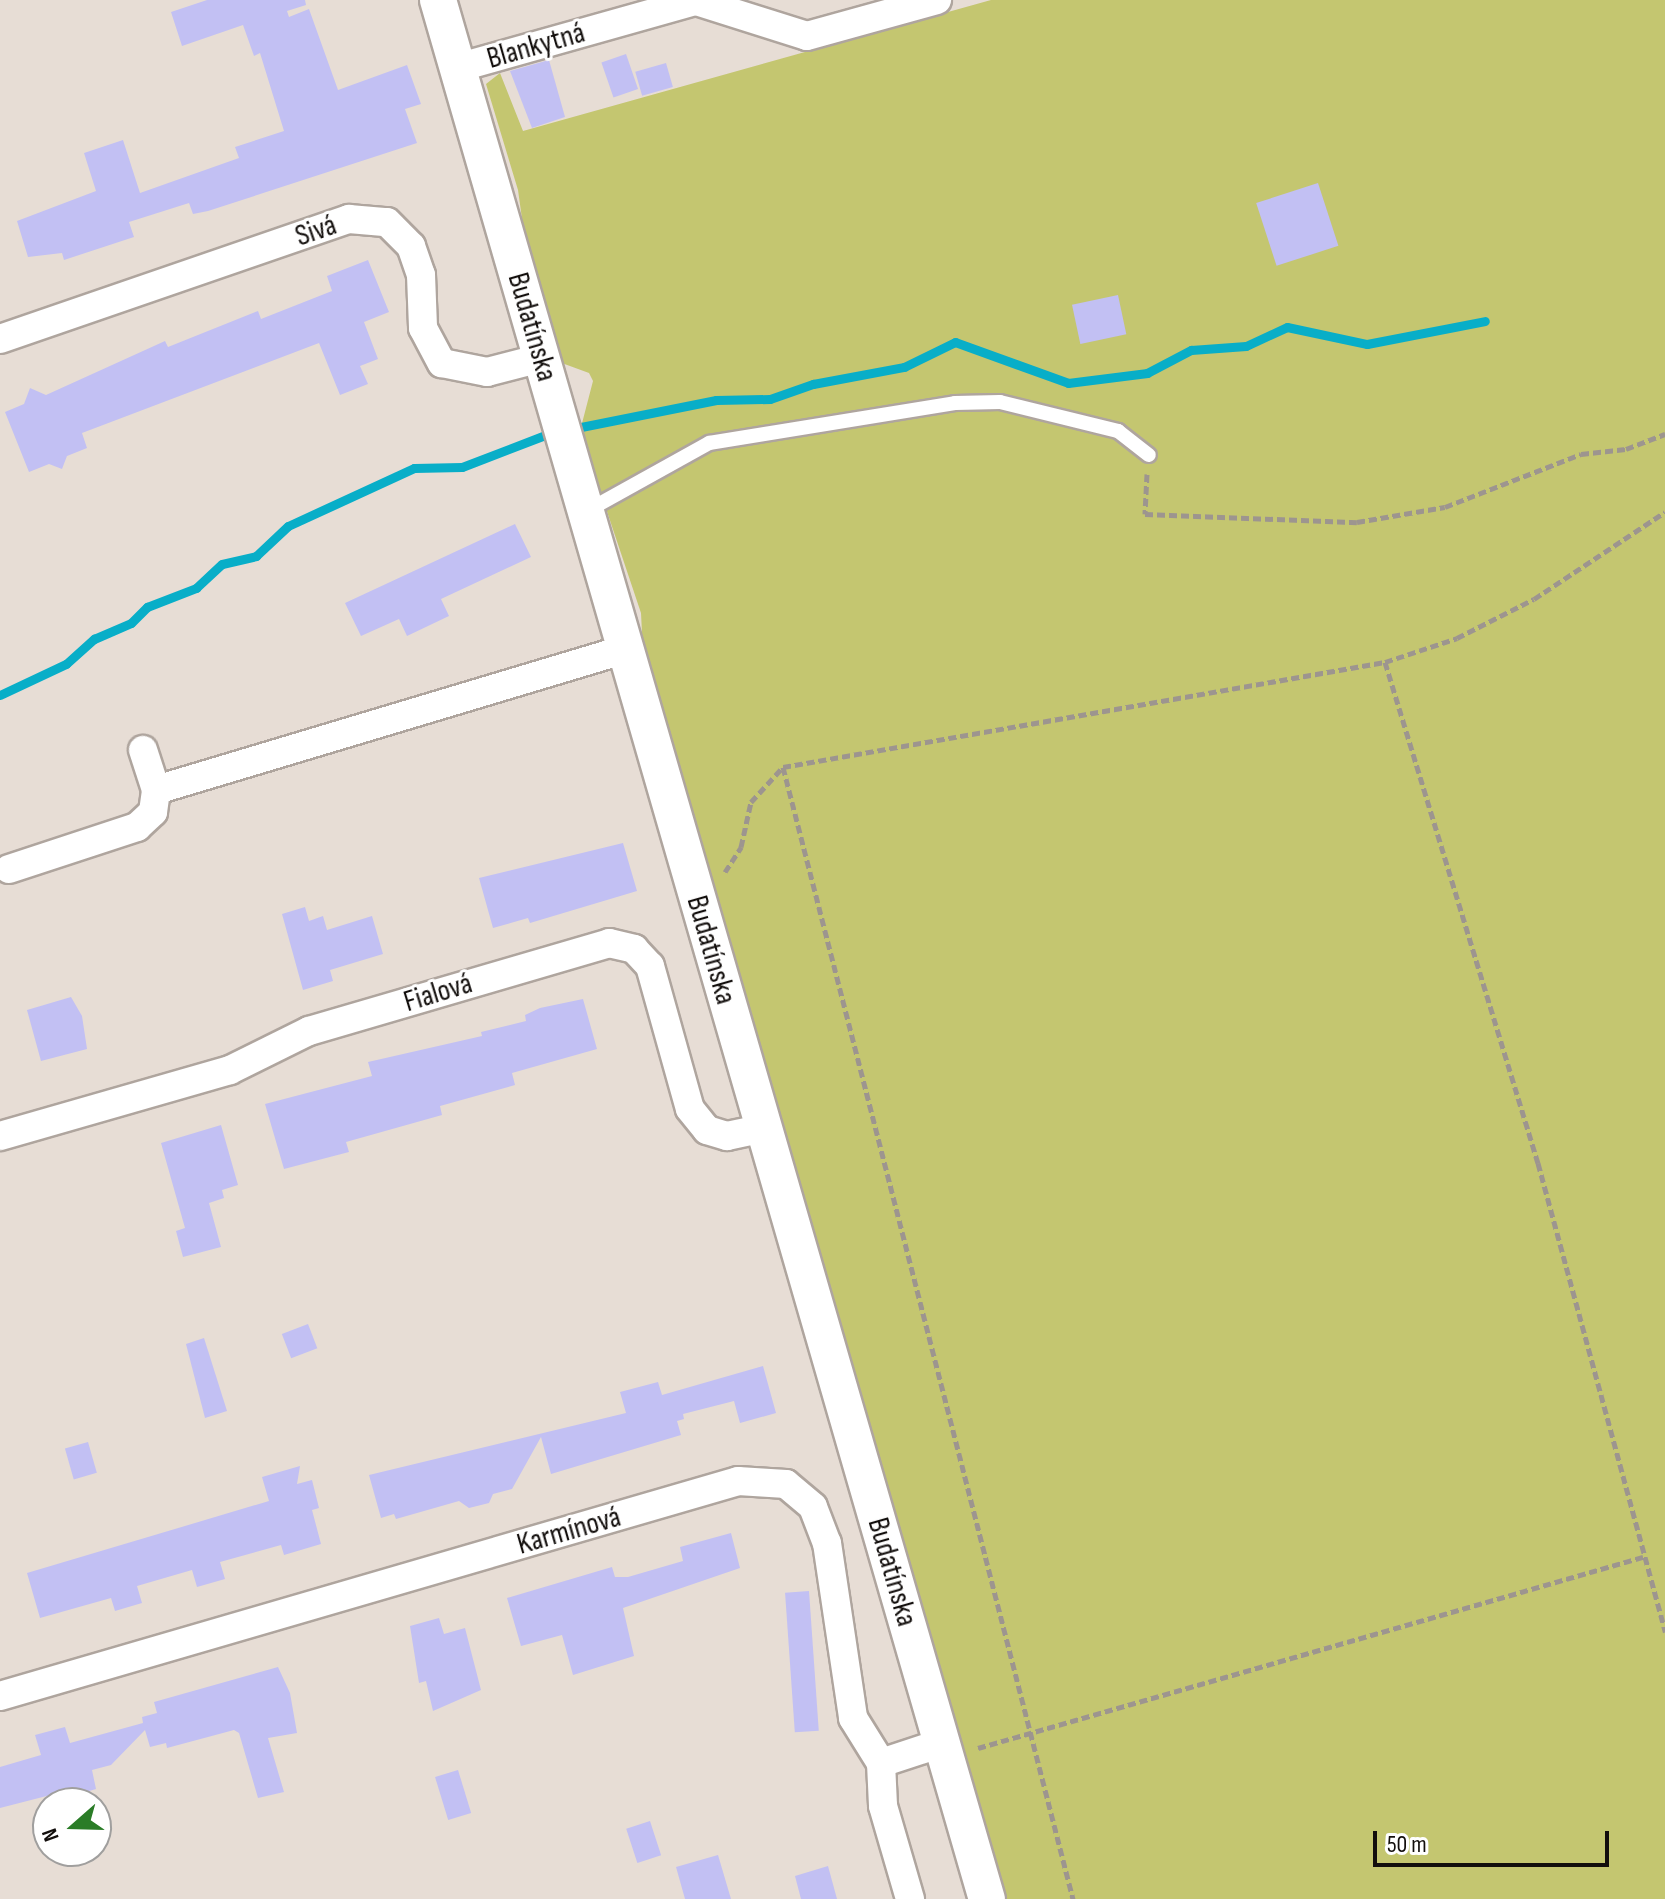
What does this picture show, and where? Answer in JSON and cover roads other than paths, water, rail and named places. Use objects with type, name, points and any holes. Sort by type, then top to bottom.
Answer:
[{"type":"street","name":"Budatínska","points":[[438,0],[623,650],[987,1899]]},
{"type":"street","name":"Blankytná","points":[[457,68],[696,1],[807,36],[937,0]]},
{"type":"street","name":"Sivá","points":[[0,339],[349,219],[387,222],[411,246],[421,275],[423,328],[442,363],[487,372],[541,358]]},
{"type":"street","points":[[156,790],[623,650]]},
{"type":"street","points":[[9,869],[137,827],[153,812],[156,790],[143,750]]},
{"type":"street","name":"Fialová","points":[[0,1136],[230,1070],[309,1031],[609,943],[634,949],[650,966],[690,1109],[707,1130],[727,1136],[764,1128]]},
{"type":"street","name":"Karmínová","points":[[0,1696],[738,1481],[786,1484],[813,1507],[827,1543],[853,1718],[881,1763]]},
{"type":"street","points":[[910,1899],[883,1806],[881,1763],[944,1751]]},
{"type":"lane","points":[[585,512],[709,443],[955,403],[1000,402],[1118,431],[1148,454]]},
{"type":"waterway","points":[[571,429],[716,400],[770,399],[813,384],[904,367],[955,342],[1068,383],[1147,373],[1191,350],[1246,346],[1287,327],[1367,344],[1485,321]]},
{"type":"waterway","points":[[0,695],[66,664],[94,639],[131,623],[147,607],[196,588],[222,564],[256,556],[288,526],[414,468],[462,467],[556,431]]}]
